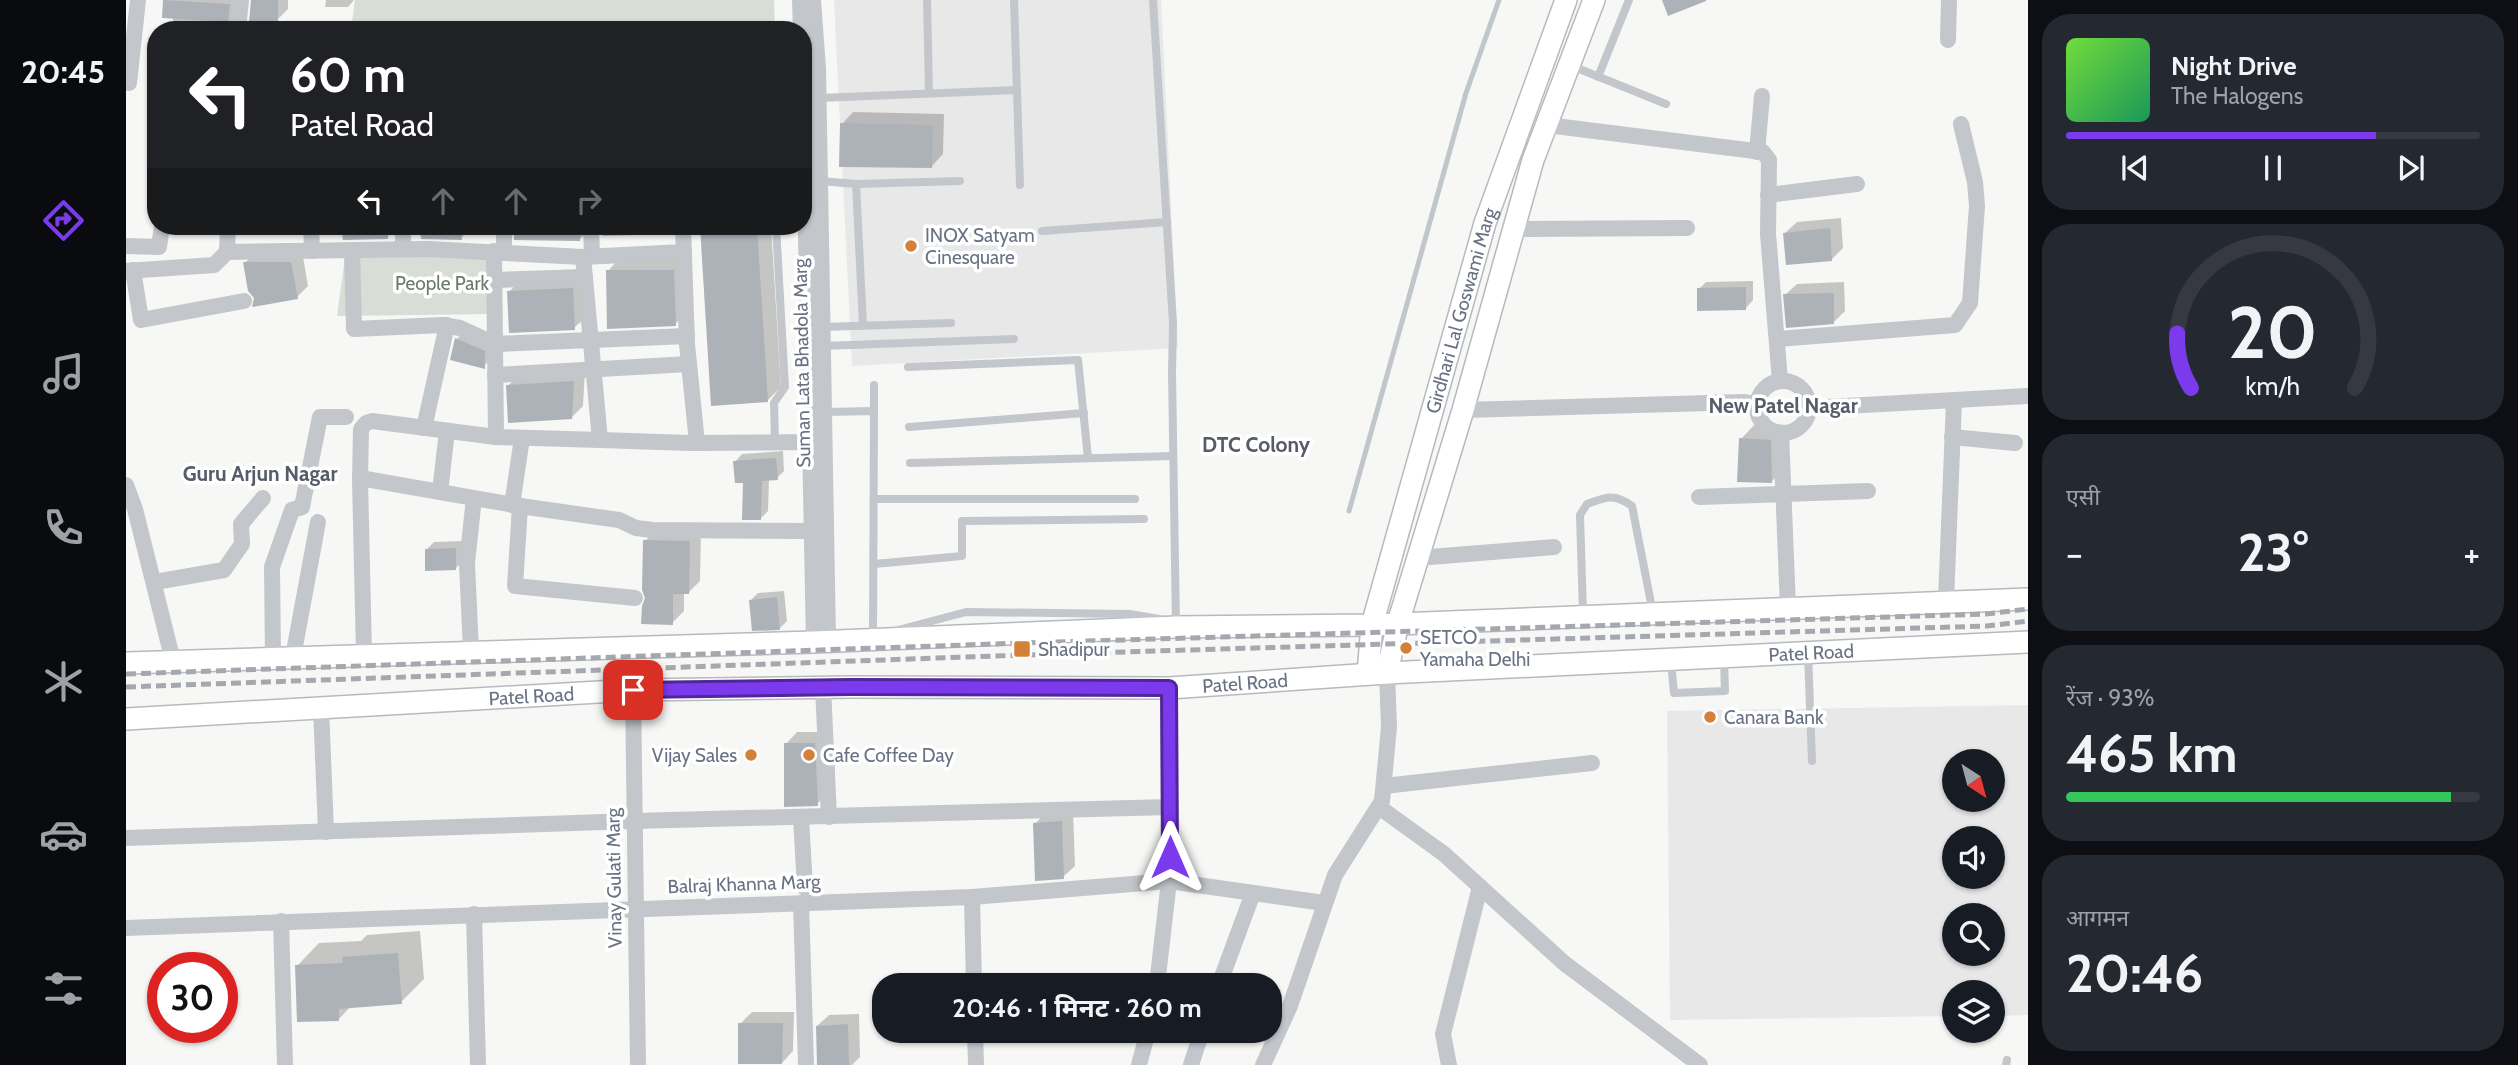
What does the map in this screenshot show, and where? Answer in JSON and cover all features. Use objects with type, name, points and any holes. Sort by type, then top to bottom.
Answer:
[{"type":"main road","name":"Girdhari Lal Goswami Marg","points":[[1377,673],[1372,625],[1485,223],[1566,0]]},
{"type":"main road","name":"Girdhari Lal Goswami Marg","points":[[1377,673],[1398,623],[1418,558],[1463,410],[1533,160],[1594,0]]},
{"type":"main road","points":[[126,663],[1176,627],[1372,625],[2028,599]]},
{"type":"main road","name":"Patel Road","points":[[126,719],[633,690],[823,687],[1169,688],[1377,673],[2028,642]]},
{"type":"street","points":[[128,83],[138,0]]},
{"type":"street","points":[[239,21],[240,0]]},
{"type":"street","points":[[800,0],[801,21]]},
{"type":"street","name":"Suman Lata Bhadola Marg","points":[[812,34],[813,0]]},
{"type":"street","points":[[1948,40],[1949,0]]},
{"type":"street","name":"Suman Lata Bhadola Marg","points":[[812,72],[818,98],[823,345],[821,641]]},
{"type":"street","points":[[1757,152],[1762,96]]},
{"type":"street","points":[[1777,339],[1955,325],[1970,303],[1977,206],[1975,182],[1961,124]]},
{"type":"street","points":[[1546,125],[1763,152],[1769,160],[1768,234],[1780,381]]},
{"type":"street","points":[[1768,195],[1857,184]]},
{"type":"street","points":[[1514,229],[1687,228]]},
{"type":"street","points":[[126,246],[159,247],[161,235]]},
{"type":"street","points":[[228,235],[227,252],[214,265],[129,270],[141,320],[244,301]]},
{"type":"street","points":[[311,235],[312,251]]},
{"type":"street","points":[[403,235],[403,249]]},
{"type":"street","points":[[496,437],[494,280],[502,235]]},
{"type":"street","points":[[590,235],[585,278],[600,440]]},
{"type":"street","points":[[683,235],[687,336],[697,443]]},
{"type":"street","name":"Suman Lata Bhadola Marg","points":[[806,235],[812,531],[821,641]]},
{"type":"street","points":[[227,252],[403,249],[588,256],[684,252]]},
{"type":"street","points":[[352,250],[354,329],[447,325],[495,344],[687,336]]},
{"type":"street","points":[[494,280],[585,278]]},
{"type":"street","points":[[424,428],[447,325]]},
{"type":"street","points":[[495,375],[689,364]]},
{"type":"street","points":[[1780,381],[1788,381],[1806,394],[1809,408],[1803,424],[1781,433],[1765,426],[1757,404],[1765,388],[1780,381]]},
{"type":"street","points":[[1809,408],[2028,396]]},
{"type":"street","points":[[1946,601],[1954,401]]},
{"type":"street","points":[[1463,410],[1743,402],[1757,404]]},
{"type":"street","points":[[283,657],[272,567],[292,510],[302,507],[320,417],[346,417]]},
{"type":"street","points":[[364,654],[360,478],[361,429],[366,423],[372,421],[496,437],[697,443],[811,442]]},
{"type":"street","points":[[440,492],[447,431]]},
{"type":"street","points":[[1781,433],[1788,608]]},
{"type":"street","points":[[1952,436],[2015,443]]},
{"type":"street","points":[[522,438],[516,505],[515,586],[635,598]]},
{"type":"street","points":[[360,478],[619,520],[653,530],[812,531]]},
{"type":"street","points":[[126,485],[155,582],[173,661]]},
{"type":"street","points":[[1699,496],[1868,491]]},
{"type":"street","points":[[155,582],[224,570],[242,544],[241,524],[263,498]]},
{"type":"street","points":[[471,652],[467,563],[474,498]]},
{"type":"street","points":[[283,657],[318,522]]},
{"type":"street","points":[[1418,558],[1554,547]]},
{"type":"street","points":[[1263,1065],[1290,1006],[1335,875],[1379,807],[1384,786],[1389,727],[1377,673]]},
{"type":"street","points":[[823,687],[829,817]]},
{"type":"street","points":[[1158,973],[1169,881],[1169,688]]},
{"type":"street","name":"Vinay Gulati Marg","points":[[633,690],[638,1065]]},
{"type":"street","points":[[321,708],[326,832]]},
{"type":"street","points":[[1384,786],[1592,763]]},
{"type":"street","points":[[126,838],[1170,807]]},
{"type":"street","points":[[1379,807],[1444,854],[1564,963],[1700,1065]]},
{"type":"street","points":[[801,818],[806,1065]]},
{"type":"street","name":"Balraj Khanna Marg","points":[[126,928],[635,909],[803,895],[972,897],[1169,881],[1324,903]]},
{"type":"street","points":[[1449,1065],[1443,1034],[1480,887]]},
{"type":"street","points":[[1224,973],[1254,893]]},
{"type":"street","points":[[972,897],[974,973]]},
{"type":"street","points":[[474,914],[478,1065]]},
{"type":"street","points":[[281,921],[285,1065]]},
{"type":"street","points":[[975,1043],[976,1065]]},
{"type":"street","points":[[1139,1065],[1145,1043]]},
{"type":"street","points":[[1191,1065],[1198,1043]]},
{"type":"lane","points":[[927,0],[929,93]]},
{"type":"lane","points":[[1014,0],[1020,185]]},
{"type":"lane","points":[[1153,0],[1173,324],[1176,627]]},
{"type":"lane","points":[[1598,77],[1629,0]]},
{"type":"lane","points":[[1569,65],[1666,104]]},
{"type":"lane","points":[[818,98],[1017,90]]},
{"type":"lane","points":[[820,181],[856,184],[960,181]]},
{"type":"lane","points":[[856,184],[863,326]]},
{"type":"lane","points":[[1042,231],[1167,222]]},
{"type":"lane","points":[[775,443],[774,403],[785,387],[777,235]]},
{"type":"lane","points":[[822,327],[951,323]]},
{"type":"lane","points":[[823,345],[1014,339]]},
{"type":"lane","points":[[908,367],[1078,360],[1088,458]]},
{"type":"lane","points":[[873,639],[874,385]]},
{"type":"lane","points":[[824,412],[874,411]]},
{"type":"lane","points":[[909,427],[1084,413]]},
{"type":"lane","points":[[910,463],[1173,456]]},
{"type":"lane","points":[[1583,616],[1580,515],[1587,503],[1608,497],[1621,498],[1632,506],[1653,613]]},
{"type":"lane","points":[[875,499],[1135,499]]},
{"type":"lane","points":[[874,564],[962,556],[962,521],[1144,519]]},
{"type":"lane","points":[[1808,653],[1812,761]]},
{"type":"lane","points":[[1671,659],[1674,693],[1725,691],[1724,657]]},
{"type":"shaded area","points":[[834,0],[1161,0],[1178,348],[852,366]]},
{"type":"shaded area","points":[[2028,705],[2028,1015],[2005,1016],[2005,980],[1942,980],[1942,1016],[1670,1020],[1667,711]]},
{"type":"green space","points":[[355,0],[774,0],[775,21],[352,21]]},
{"type":"green space","name":"People Park","points":[[490,249],[492,314],[337,316],[345,258]]},
{"type":"building","points":[[163,0],[230,4],[228,21],[162,18]]},
{"type":"building","points":[[251,0],[278,0],[278,21],[249,21]]},
{"type":"building","points":[[1662,0],[1706,0],[1706,1],[1668,16]]},
{"type":"building","points":[[840,123],[933,125],[932,168],[839,167]]},
{"type":"building","points":[[1830,228],[1832,261],[1786,265],[1783,233]]},
{"type":"building","points":[[342,235],[388,235],[388,239],[343,240]]},
{"type":"building","points":[[421,235],[461,235],[462,240],[421,239]]},
{"type":"building","points":[[514,235],[580,235],[580,241],[514,240]]},
{"type":"building","points":[[701,235],[758,235],[768,402],[711,406]]},
{"type":"building","points":[[243,262],[291,262],[298,299],[252,307],[254,298],[248,291]]},
{"type":"building","points":[[606,270],[674,270],[676,326],[607,329]]},
{"type":"building","points":[[1746,287],[1746,310],[1697,311],[1697,288]]},
{"type":"building","points":[[573,288],[575,330],[509,333],[507,291]]},
{"type":"building","points":[[1834,293],[1834,324],[1786,328],[1783,294]]},
{"type":"building","points":[[455,338],[485,351],[485,369],[450,360]]},
{"type":"building","points":[[574,381],[572,419],[508,423],[506,385]]},
{"type":"building","points":[[1739,438],[1771,440],[1772,483],[1737,482]]},
{"type":"building","points":[[776,458],[778,480],[762,481],[761,520],[742,520],[743,483],[735,483],[733,461]]},
{"type":"building","points":[[643,540],[690,541],[689,594],[673,594],[673,625],[641,624],[645,598],[642,590]]},
{"type":"building","points":[[456,548],[456,570],[425,571],[425,549]]},
{"type":"building","points":[[777,597],[780,630],[752,631],[749,600]]},
{"type":"building","points":[[784,743],[815,743],[818,806],[784,807]]},
{"type":"building","points":[[1062,821],[1064,879],[1035,881],[1033,823]]},
{"type":"building","points":[[398,953],[402,1004],[339,1009],[339,1021],[297,1022],[295,965],[343,963],[342,957]]},
{"type":"building","points":[[738,1023],[783,1023],[782,1064],[738,1064]]},
{"type":"building","points":[[848,1024],[849,1065],[817,1065],[816,1026]]},
{"type":"waterway","points":[[1349,511],[1466,93],[1499,0]]},
{"type":"railway","points":[[126,674],[1986,614],[2028,609]]},
{"type":"railway","points":[[126,687],[1023,655],[1987,626],[2028,621]]},
{"type":"place","name":"INOX Satyam Cinesquare","points":[[911,246]]},
{"type":"place","name":"SETCO Yamaha Delhi","points":[[1406,648]]},
{"type":"place","name":"Shadipur","points":[[1022,649]]},
{"type":"place","name":"Canara Bank","points":[[1710,717]]},
{"type":"place","name":"Vijay Sales","points":[[751,755]]},
{"type":"place","name":"Cafe Coffee Day","points":[[809,755]]},
{"type":"district","name":"New Patel Nagar","points":[[1783,405]]},
{"type":"district","name":"DTC Colony","points":[[1256,444]]},
{"type":"district","name":"Guru Arjun Nagar","points":[[260,473]]},
{"type":"route","points":[[633,690],[851,687],[1169,688],[1170,857]]}]
